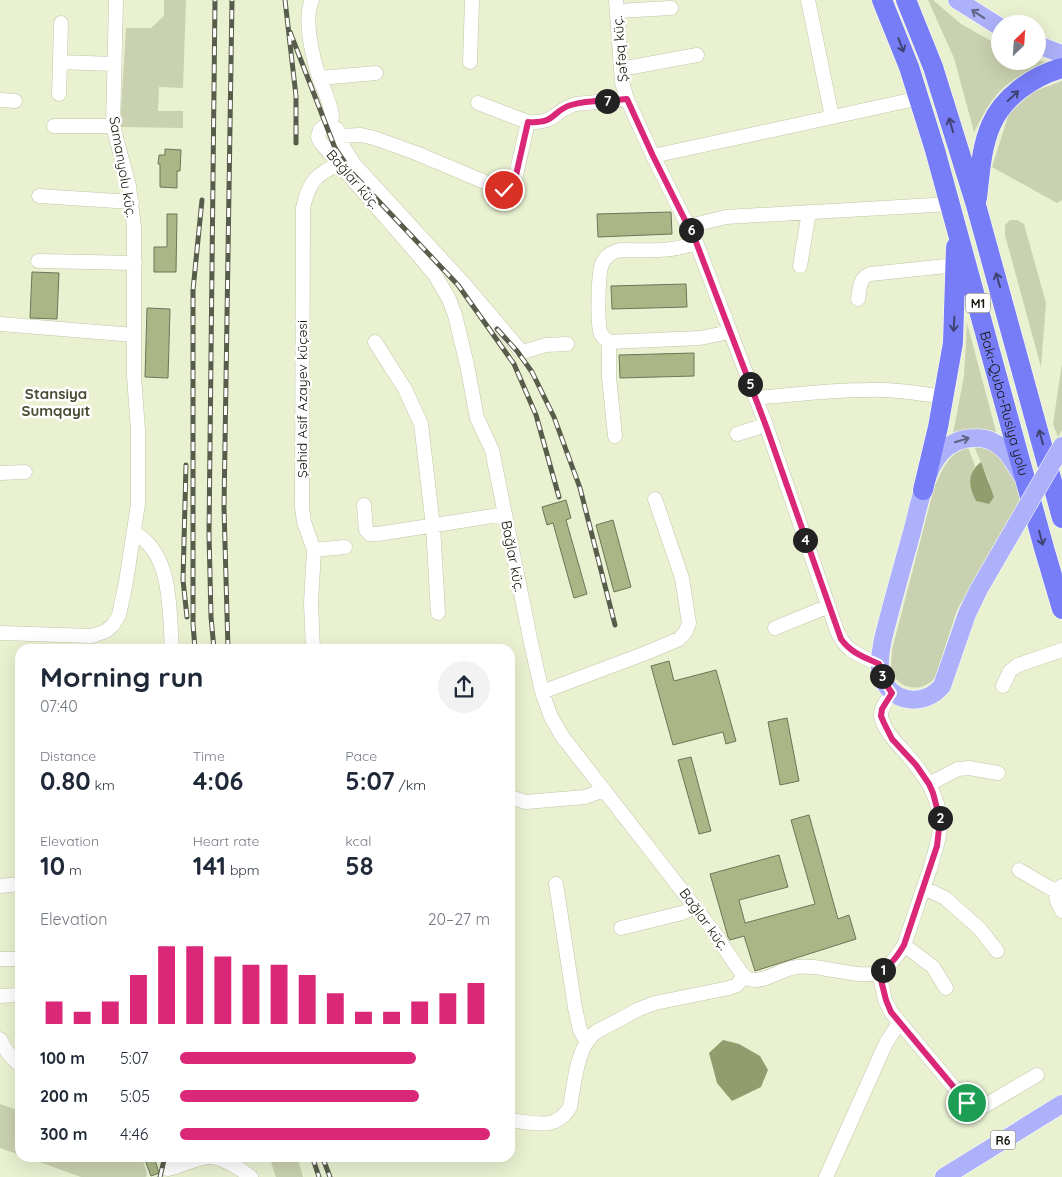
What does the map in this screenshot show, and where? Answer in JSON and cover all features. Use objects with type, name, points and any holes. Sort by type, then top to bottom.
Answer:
[{"type":"highway","name":"Bakı-Quba-Rusiya yolu","points":[[882,0],[891,19],[920,98],[1062,609]]},
{"type":"highway","name":"Bakı-Quba-Rusiya yolu","points":[[906,0],[933,67],[976,205],[1062,518]]},
{"type":"highway","points":[[976,205],[985,142],[991,124],[1014,94],[1046,73],[1062,68]]},
{"type":"highway","points":[[923,490],[944,397],[953,343],[956,266],[953,213]]},
{"type":"main road","points":[[957,0],[991,21]]},
{"type":"main road","points":[[1046,48],[1062,54]]},
{"type":"main road","points":[[1028,489],[1014,461],[1003,447],[995,442],[981,438],[965,438],[952,444],[940,454],[923,490],[883,639],[879,664],[885,683],[892,693],[907,699],[925,698],[935,694],[942,686],[961,630],[978,589],[1062,446]]},
{"type":"main road","name":"R6","points":[[944,1177],[1062,1104]]},
{"type":"street","name":"Samanyolu küç.","points":[[0,633],[92,636],[106,631],[119,615],[135,533],[138,504],[138,461],[134,376],[135,264],[132,202],[113,126],[116,0]]},
{"type":"street","points":[[312,0],[309,6],[312,48],[332,113],[328,123],[334,124],[344,148],[354,164],[465,285],[520,350],[526,351],[546,346],[567,344]]},
{"type":"street","points":[[470,62],[472,0]]},
{"type":"street","points":[[808,0],[832,117]]},
{"type":"street","points":[[617,6],[671,8]]},
{"type":"street","name":"Şəfəq küç.","points":[[617,6],[622,82],[627,99],[696,242],[766,426],[841,639],[856,654],[879,664]]},
{"type":"street","points":[[58,94],[61,23]]},
{"type":"street","points":[[621,69],[697,55]]},
{"type":"street","points":[[60,62],[113,64]]},
{"type":"street","points":[[320,78],[376,73]]},
{"type":"street","points":[[653,156],[920,98]]},
{"type":"street","points":[[478,104],[528,122],[540,123],[548,121],[568,106],[627,99]]},
{"type":"street","points":[[0,100],[15,101]]},
{"type":"street","points":[[340,136],[361,135],[374,138],[416,153],[504,190],[511,190],[528,122]]},
{"type":"street","name":"Bağlar küç.","points":[[328,123],[320,130],[318,137],[321,143],[420,257],[435,276],[449,299],[463,348],[477,418],[492,450],[530,643],[542,692],[551,717],[562,736],[722,942],[744,976]]},
{"type":"street","points":[[54,126],[113,126]]},
{"type":"street","name":"Şəhid Asif Azayev küçəsi","points":[[313,644],[311,603],[314,550],[304,522],[302,507],[303,208],[306,193],[314,178],[340,164]]},
{"type":"street","points":[[39,196],[132,202]]},
{"type":"street","points":[[800,266],[809,212]]},
{"type":"street","points":[[689,226],[726,217],[809,212],[953,213]]},
{"type":"street","points":[[696,242],[686,247],[672,250],[620,250],[607,256],[602,264],[600,277],[600,333],[604,340],[610,342],[700,338],[730,332]]},
{"type":"street","points":[[38,261],[135,264]]},
{"type":"street","points":[[858,299],[864,276],[956,266]]},
{"type":"street","points":[[0,324],[134,335]]},
{"type":"street","points":[[375,342],[405,389],[421,424],[433,526],[438,613]]},
{"type":"street","points":[[610,342],[609,377],[615,436]]},
{"type":"street","points":[[755,398],[814,392],[868,390],[906,391],[944,397]]},
{"type":"street","points":[[737,434],[766,426]]},
{"type":"street","points":[[0,473],[25,472]]},
{"type":"street","points":[[542,692],[646,653],[679,639],[685,633],[688,623],[682,578],[656,499]]},
{"type":"street","points":[[364,505],[366,530],[370,534],[505,514]]},
{"type":"street","points":[[135,533],[151,545],[158,555],[166,581],[172,644]]},
{"type":"street","points":[[314,550],[345,547]]},
{"type":"street","points":[[775,628],[829,606]]},
{"type":"street","points":[[1003,686],[1010,671],[1018,665],[1062,650]]},
{"type":"street","points":[[515,1121],[542,1124],[556,1122],[566,1114],[570,1107],[586,1041],[596,1032],[639,1009],[655,1003],[729,988],[737,985],[744,976],[748,979],[759,980],[792,968],[806,966],[868,975],[888,967],[904,945],[937,846],[940,820],[929,784],[916,765],[892,739],[881,716],[882,709],[892,693]]},
{"type":"street","points":[[929,784],[958,769],[969,768],[998,773]]},
{"type":"street","points":[[515,799],[526,802],[585,797],[604,790]]},
{"type":"street","points":[[1019,870],[1048,887],[1059,889],[1056,901],[1062,911]]},
{"type":"street","points":[[0,886],[15,884]]},
{"type":"street","points":[[556,884],[575,1008],[580,1030],[586,1041]]},
{"type":"street","points":[[924,888],[945,898],[980,929],[996,951]]},
{"type":"street","points":[[621,928],[682,913],[695,907]]},
{"type":"street","points":[[904,945],[933,967],[946,988]]},
{"type":"street","points":[[0,958],[15,959]]},
{"type":"street","points":[[879,972],[886,1000],[899,1024],[967,1103],[981,1108],[1038,1075]]},
{"type":"street","points":[[0,996],[15,995]]},
{"type":"street","points":[[826,1177],[886,1043],[899,1024]]},
{"type":"street","points":[[2,1047],[15,1061]]},
{"type":"street","points":[[167,1168],[187,1162]]},
{"type":"street","points":[[227,1162],[251,1177]]},
{"type":"shaded area","points":[[164,0],[186,0],[183,88],[159,87],[158,111],[183,111],[183,128],[120,127],[126,28],[151,28],[164,16]]},
{"type":"shaded area","points":[[928,0],[933,0],[961,24],[991,41],[991,70],[1031,70],[1015,79],[999,92],[974,132],[954,58]]},
{"type":"shaded area","points":[[1062,81],[1062,200],[1057,203],[992,167],[1009,113],[1035,91]]},
{"type":"shaded area","points":[[1010,220],[1017,220],[1024,224],[1046,303],[1041,367],[1005,235],[1005,225]]},
{"type":"shaded area","points":[[967,323],[997,435],[975,429],[959,431],[953,434],[964,376]]},
{"type":"shaded area","points":[[1062,363],[1062,430],[1058,437],[1053,424]]},
{"type":"shaded area","points":[[973,444],[983,446],[999,456],[1011,471],[1022,499],[957,610],[935,678],[924,686],[905,686],[899,682],[892,671],[892,650],[934,488],[946,464],[960,449],[967,445],[975,466],[971,479],[974,497],[976,501],[989,504],[989,481]]},
{"type":"shaded area","points":[[981,462],[994,497],[989,504],[976,501],[970,485],[971,475],[976,466]]},
{"type":"shaded area","points":[[723,1040],[739,1044],[760,1056],[768,1070],[761,1087],[732,1101],[717,1083],[709,1053]]},
{"type":"shaded area","points":[[0,1104],[15,1109],[15,1153],[0,1148]]},
{"type":"shaded area","points":[[40,1162],[143,1162],[147,1174],[146,1177],[81,1177]]},
{"type":"shaded area","points":[[271,1162],[299,1162],[303,1177],[276,1177]]},
{"type":"building","points":[[165,149],[181,150],[180,171],[177,171],[177,188],[160,187],[159,155],[165,155]]},
{"type":"building","points":[[671,212],[672,234],[598,237],[597,214]]},
{"type":"building","points":[[167,214],[177,214],[176,272],[154,272],[154,247],[167,247]]},
{"type":"building","points":[[32,272],[59,273],[57,319],[30,318]]},
{"type":"building","points":[[686,284],[687,307],[612,309],[611,286]]},
{"type":"building","points":[[147,308],[170,309],[168,378],[145,377]]},
{"type":"building","points":[[694,353],[694,376],[620,378],[619,355]]},
{"type":"building","points":[[566,500],[571,518],[566,520],[587,594],[574,598],[553,523],[547,525],[542,507]]},
{"type":"building","points":[[613,520],[631,587],[614,592],[596,525]]},
{"type":"building","points":[[669,661],[674,681],[716,670],[736,741],[726,744],[723,732],[673,745],[651,666]]},
{"type":"building","points":[[787,718],[799,781],[780,785],[768,722]]},
{"type":"building","points":[[691,757],[711,831],[699,834],[678,760]]},
{"type":"building","points":[[809,815],[838,919],[849,915],[856,939],[755,971],[744,936],[730,940],[728,937],[710,874],[779,855],[788,887],[739,900],[745,923],[815,904],[791,820]]},
{"type":"building","points":[[146,1162],[156,1162],[159,1173],[151,1176]]},
{"type":"railway","points":[[214,644],[209,534],[215,0]]},
{"type":"railway","points":[[228,644],[224,508],[232,0]]},
{"type":"railway","points":[[285,0],[296,96],[296,143]]},
{"type":"railway","points":[[290,32],[335,148],[352,173],[458,285],[514,364],[536,415],[559,497]]},
{"type":"railway","points":[[195,644],[193,624],[193,290],[202,200]]},
{"type":"railway","points":[[497,329],[517,351],[532,372],[554,417],[580,488],[615,625]]},
{"type":"railway","points":[[186,465],[183,580],[187,617]]},
{"type":"railway","points":[[160,1177],[164,1162]]},
{"type":"railway","points":[[314,1162],[319,1177]]},
{"type":"railway","points":[[324,1162],[330,1177]]},
{"type":"district","name":"Stansiya Sumqayıt","points":[[56,402]]},
{"type":"route","points":[[504,190],[511,190],[514,184],[528,122],[540,123],[548,121],[568,106],[576,104],[627,99],[696,242],[766,426],[841,639],[856,654],[879,664],[885,683],[892,693],[882,709],[881,716],[892,739],[916,765],[933,793],[940,820],[937,846],[904,945],[888,967],[879,972],[886,1000],[899,1024],[967,1103]]}]
